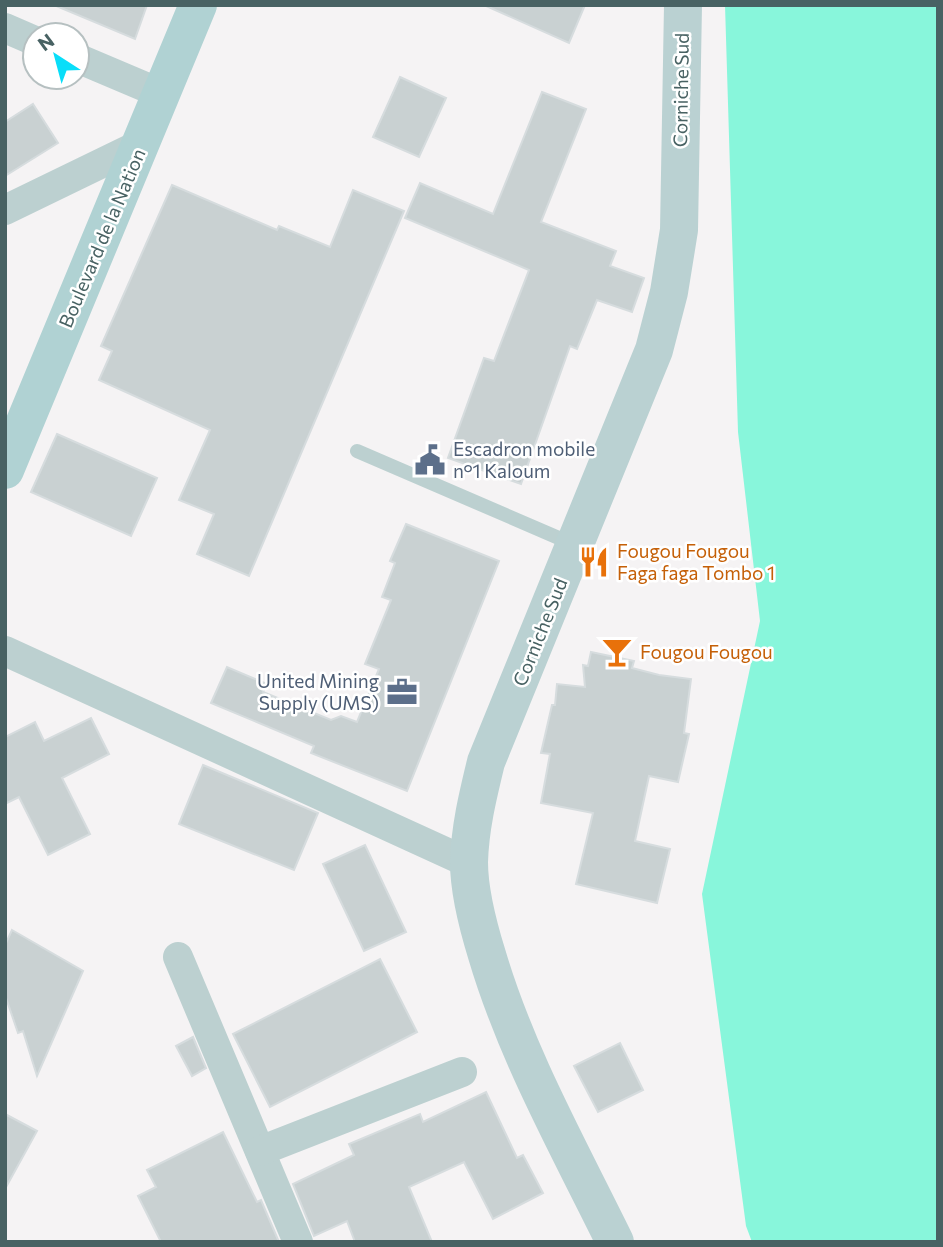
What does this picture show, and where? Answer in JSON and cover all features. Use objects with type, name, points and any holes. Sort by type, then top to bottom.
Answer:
[{"type":"main road","name":"Boulevard de la Nation","points":[[5,470],[198,5]]},
{"type":"main road","name":"Corniche Sud","points":[[615,1242],[518,1041],[496,985],[477,921],[469,863],[474,811],[486,762],[654,350],[669,292],[679,230],[682,5]]},
{"type":"street","points":[[91,64],[162,94]]},
{"type":"street","points":[[5,210],[141,145]]},
{"type":"street","points":[[5,651],[469,863]]},
{"type":"street","points":[[178,957],[298,1242]]},
{"type":"street","points":[[260,1151],[462,1072]]},
{"type":"lane","points":[[357,451],[576,545]]},
{"type":"shaded area","points":[[725,5],[938,5],[938,1242],[752,1242],[746,1226],[702,894],[760,621],[738,432]]},
{"type":"building","points":[[54,5],[147,5],[135,39]]},
{"type":"building","points":[[484,5],[585,5],[569,43]]},
{"type":"building","points":[[400,77],[446,98],[419,157],[373,137]]},
{"type":"building","points":[[542,92],[586,109],[541,222],[616,251],[610,266],[644,278],[632,312],[597,300],[577,349],[570,346],[521,484],[448,458],[484,358],[494,361],[529,270],[405,218],[420,183],[493,214]]},
{"type":"building","points":[[33,104],[58,143],[5,176],[5,122]]},
{"type":"building","points":[[172,185],[277,230],[279,226],[330,247],[353,190],[404,211],[249,576],[197,554],[214,514],[179,500],[210,430],[99,380],[112,351],[101,346]]},
{"type":"building","points":[[57,434],[157,478],[131,536],[31,492]]},
{"type":"building","points":[[406,524],[499,561],[407,791],[311,753],[314,746],[211,703],[227,667],[267,684],[263,692],[331,720],[341,716],[357,722],[379,669],[365,664],[391,600],[382,597],[395,563],[390,561]]},
{"type":"building","points":[[591,652],[634,661],[632,668],[691,679],[684,733],[689,734],[678,782],[649,776],[635,841],[670,849],[657,903],[576,884],[593,813],[541,803],[550,754],[541,753],[552,705],[555,705],[557,684],[585,687],[583,665],[588,666]]},
{"type":"building","points":[[91,718],[109,754],[62,778],[90,834],[48,855],[19,797],[5,804],[5,737],[35,722],[44,741]]},
{"type":"building","points":[[203,765],[318,813],[294,870],[179,824]]},
{"type":"building","points":[[365,845],[406,932],[364,951],[323,864]]},
{"type":"building","points":[[12,930],[83,971],[37,1076],[23,1031],[18,1033],[5,995],[5,945]]},
{"type":"building","points":[[380,959],[417,1032],[270,1107],[233,1034]]},
{"type":"building","points":[[193,1037],[206,1068],[192,1076],[176,1046]]},
{"type":"building","points":[[620,1043],[643,1090],[598,1112],[574,1066]]},
{"type":"building","points":[[486,1092],[517,1158],[523,1155],[543,1193],[493,1219],[464,1162],[409,1187],[432,1242],[355,1242],[347,1221],[314,1236],[293,1184],[354,1155],[349,1144],[420,1114],[423,1122]]},
{"type":"building","points":[[5,1114],[37,1131],[5,1189]]},
{"type":"building","points":[[223,1132],[257,1202],[261,1200],[279,1242],[161,1242],[138,1196],[156,1187],[147,1170]]},
{"type":"place","name":"Escadron mobile n°1 Kaloum","points":[[430,460]]},
{"type":"place","name":"Fougou Fougou Faga faga Tombo 1","points":[[594,562]]},
{"type":"place","name":"Fougou Fougou","points":[[617,652]]},
{"type":"place","name":"United Mining Supply (UMS)","points":[[402,692]]}]
